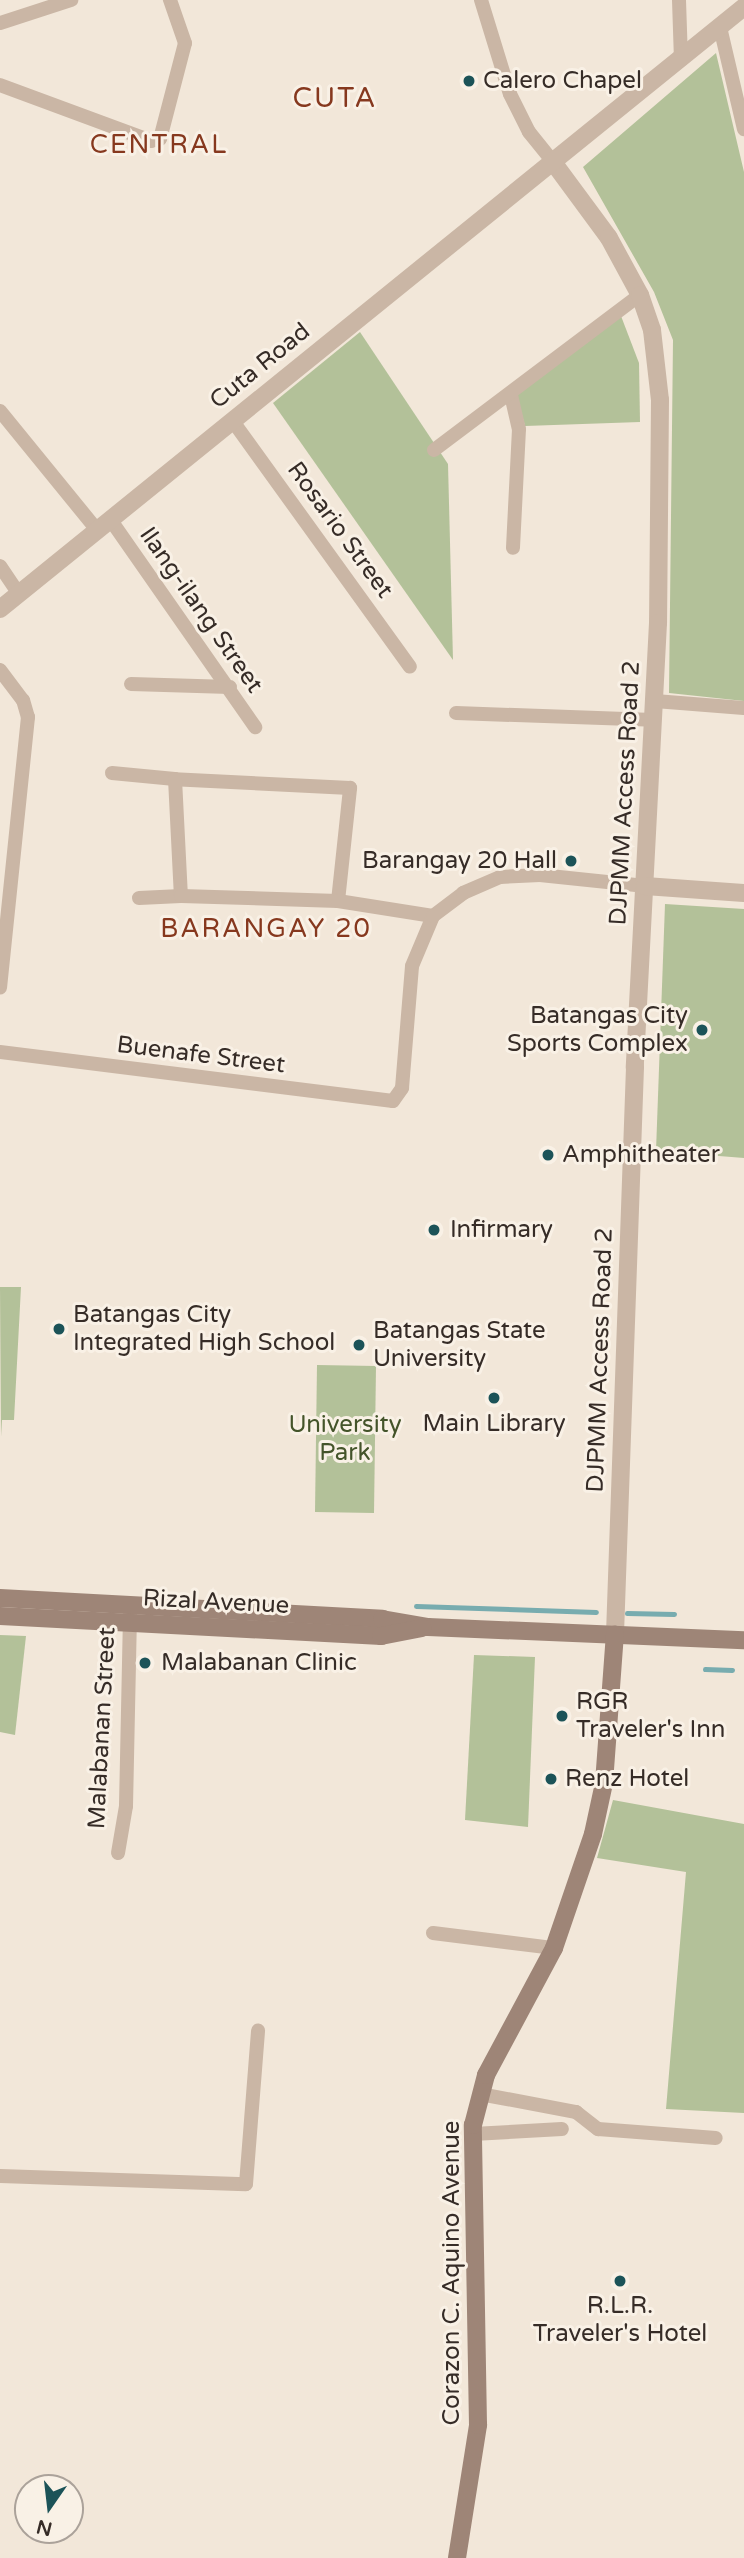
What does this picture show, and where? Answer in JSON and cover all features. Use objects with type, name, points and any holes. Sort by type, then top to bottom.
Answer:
[{"type":"main road","name":"Rizal Avenue","points":[[0,1598],[381,1636],[428,1627],[744,1640]]},
{"type":"main road","name":"Rizal Avenue","points":[[0,1616],[130,1613]]},
{"type":"main road","name":"Corazon C. Aquino Avenue","points":[[457,2558],[478,2425],[472,2134],[480,2094],[554,1948],[593,1834],[604,1783],[615,1634]]},
{"type":"street","points":[[0,23],[71,0]]},
{"type":"street","points":[[0,85],[151,141],[160,139],[165,133],[185,43],[170,0]]},
{"type":"street","name":"DJPMM Access Road 2","points":[[482,0],[510,94],[529,132],[609,238],[640,295],[652,330],[660,400],[654,701],[615,1634]]},
{"type":"street","points":[[679,0],[681,60]]},
{"type":"street","name":"Cuta Road","points":[[0,609],[744,7]]},
{"type":"street","points":[[720,27],[744,129]]},
{"type":"street","points":[[433,450],[640,295]]},
{"type":"street","points":[[511,394],[519,429],[513,548]]},
{"type":"street","name":"Ilang-ilang Street","points":[[0,411],[103,525],[230,687],[255,727]]},
{"type":"street","name":"Rosario Street","points":[[232,420],[410,667]]},
{"type":"street","points":[[0,566],[19,594]]},
{"type":"street","points":[[0,670],[23,700],[28,717],[0,988]]},
{"type":"street","points":[[131,684],[230,687]]},
{"type":"street","points":[[654,701],[744,708]]},
{"type":"street","points":[[456,713],[653,720]]},
{"type":"street","points":[[112,772],[175,779],[350,788],[338,901]]},
{"type":"street","points":[[175,779],[181,896]]},
{"type":"street","points":[[139,898],[181,896],[338,901],[433,916],[463,893],[500,877],[540,875],[744,893]]},
{"type":"street","name":"Buenafe Street","points":[[0,1052],[397,1099],[402,1088],[412,966],[433,916]]},
{"type":"street","name":"Malabanan Street","points":[[118,1853],[126,1806],[130,1613]]},
{"type":"street","points":[[433,1933],[554,1948]]},
{"type":"street","points":[[0,2176],[246,2184],[258,2030]]},
{"type":"street","points":[[480,2094],[576,2112],[598,2129],[716,2138]]},
{"type":"street","points":[[472,2134],[562,2129]]},
{"type":"green space","points":[[716,53],[744,172],[744,701],[669,693],[673,340],[654,292],[583,167]]},
{"type":"green space","points":[[621,316],[639,363],[640,422],[525,426],[516,394]]},
{"type":"green space","points":[[360,332],[448,464],[453,660],[273,403]]},
{"type":"green space","name":"Batangas City Sports Complex","points":[[665,904],[744,909],[744,1158],[656,1151]]},
{"type":"green space","points":[[0,1287],[21,1287],[14,1420],[2,1420],[1,1437]]},
{"type":"green space","name":"University Park","points":[[317,1365],[376,1366],[374,1513],[315,1512]]},
{"type":"green space","points":[[0,1635],[26,1636],[15,1735],[0,1732]]},
{"type":"green space","points":[[474,1655],[535,1657],[528,1827],[465,1820]]},
{"type":"green space","points":[[613,1800],[744,1824],[744,2113],[666,2109],[686,1872],[597,1858]]},
{"type":"waterway","points":[[416,1606],[596,1612]]},
{"type":"waterway","points":[[627,1613],[674,1614]]},
{"type":"waterway","points":[[705,1669],[732,1670]]},
{"type":"place","name":"Calero Chapel","points":[[469,81]]},
{"type":"place","name":"Barangay 20 Hall","points":[[571,861]]},
{"type":"place","name":"Batangas City Sports Complex","points":[[702,1030]]},
{"type":"place","name":"Amphitheater","points":[[548,1155]]},
{"type":"place","name":"Infirmary","points":[[434,1230]]},
{"type":"place","name":"Batangas City Integrated High School","points":[[59,1329]]},
{"type":"place","name":"Batangas State University","points":[[359,1345]]},
{"type":"place","name":"Main Library","points":[[494,1398]]},
{"type":"place","name":"Malabanan Clinic","points":[[145,1663]]},
{"type":"place","name":"RGR Traveler's Inn","points":[[562,1716]]},
{"type":"place","name":"Renz Hotel","points":[[551,1779]]},
{"type":"place","name":"R.L.R. Traveler's Hotel","points":[[620,2281]]},
{"type":"district","name":"CUTA","points":[[335,98]]},
{"type":"district","name":"CENTRAL","points":[[159,145]]},
{"type":"district","name":"BARANGAY 20","points":[[266,929]]}]
